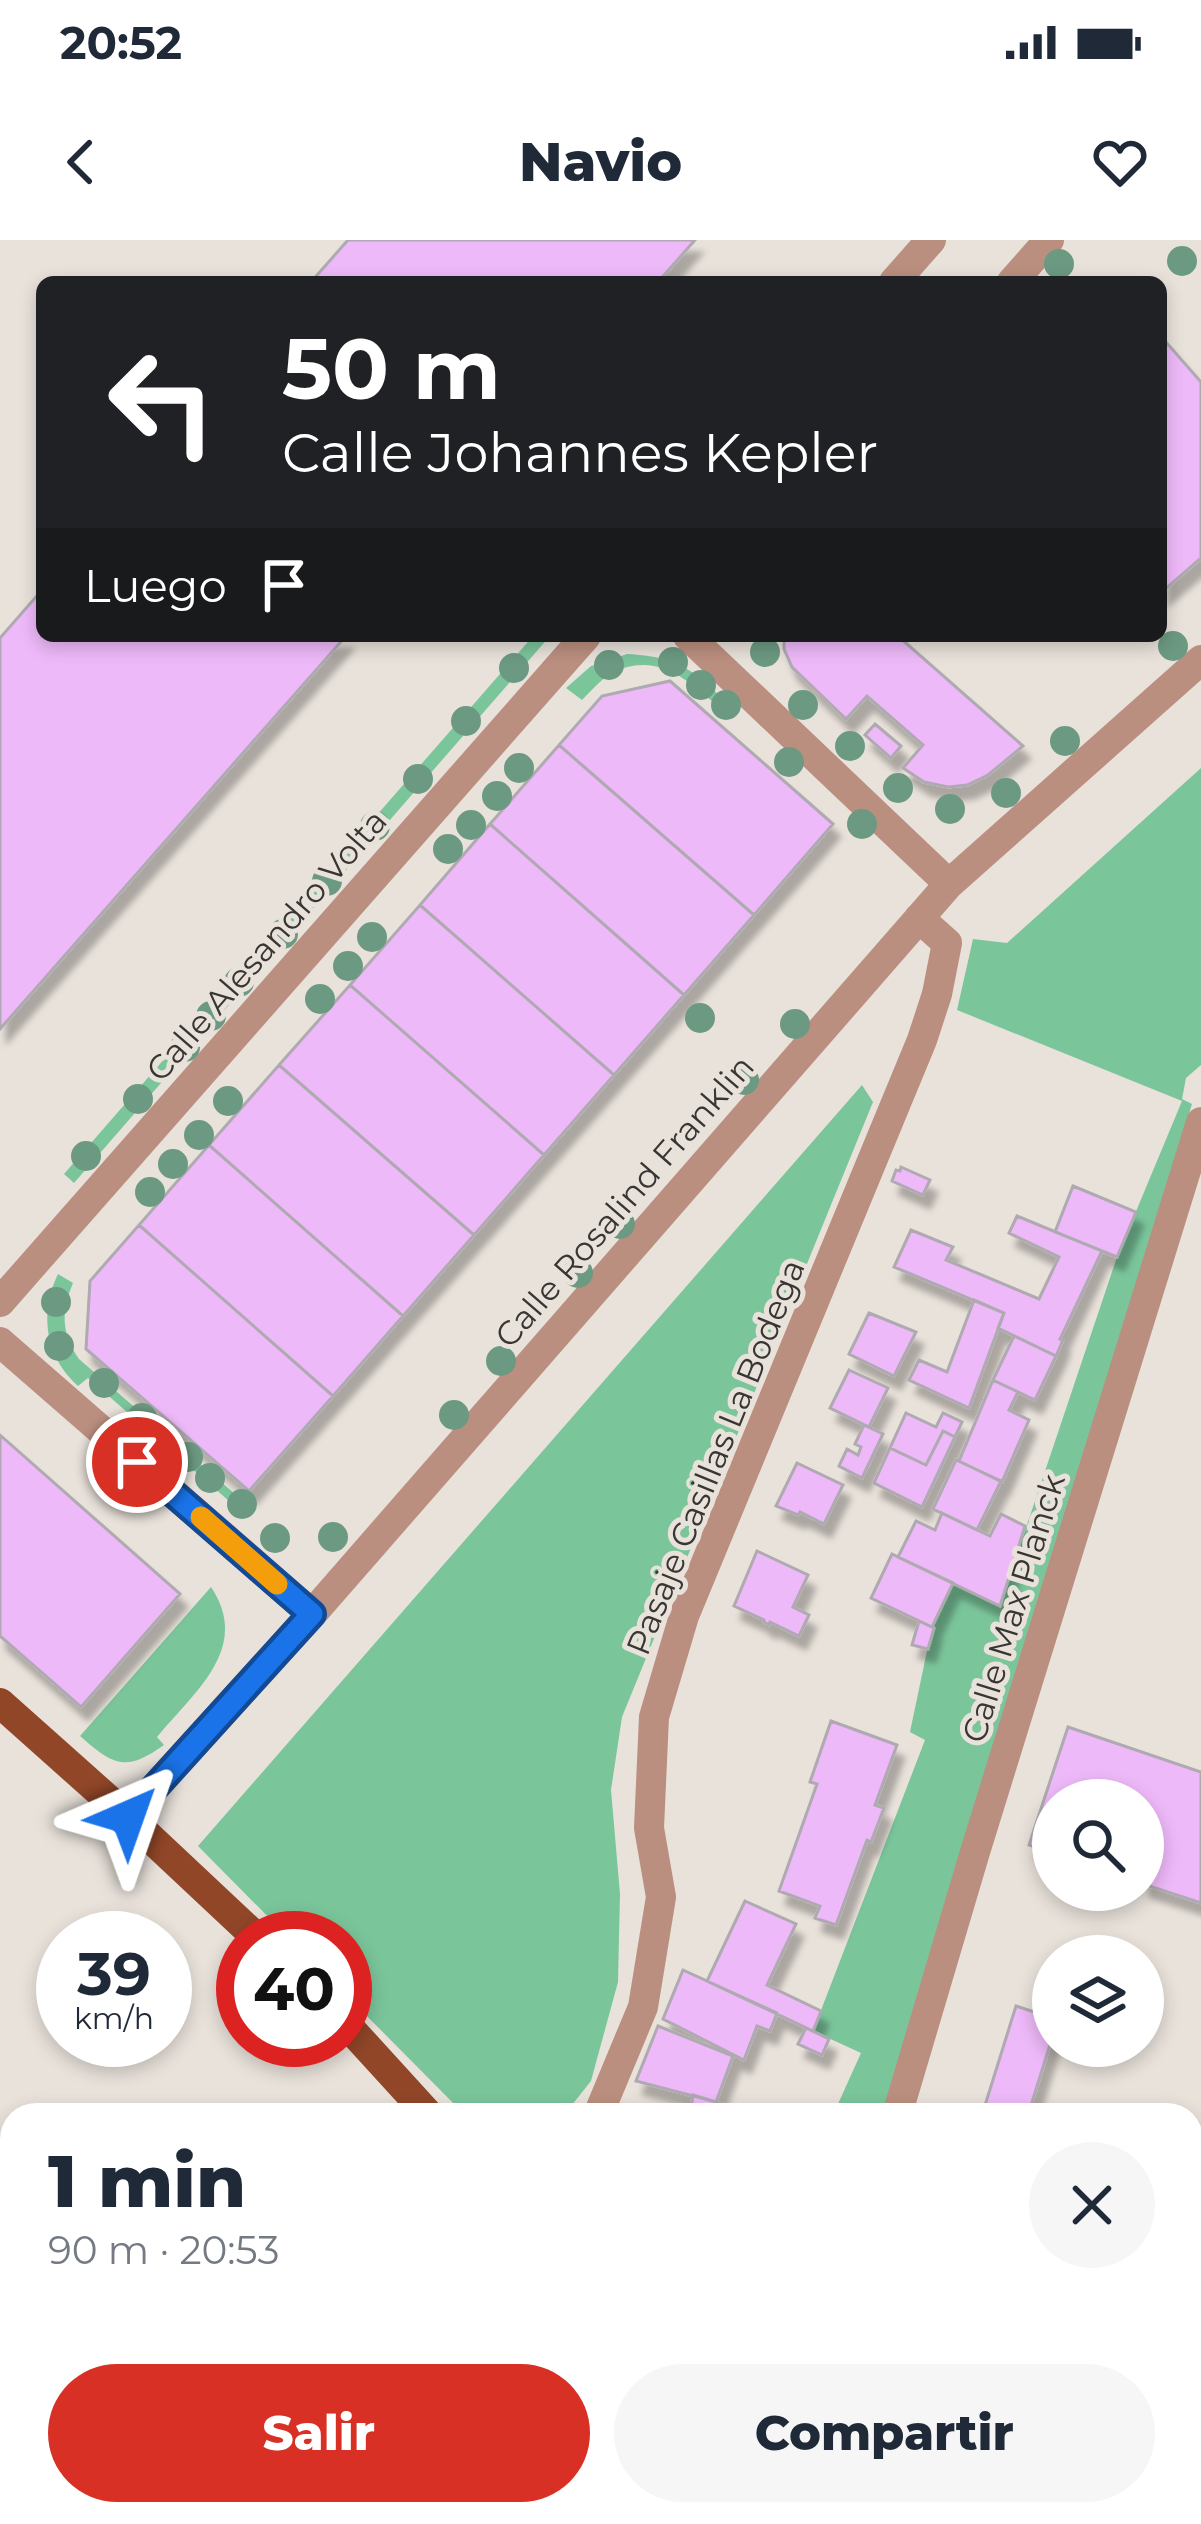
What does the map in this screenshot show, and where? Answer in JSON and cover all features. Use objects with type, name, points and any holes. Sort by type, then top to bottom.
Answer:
[{"type":"main road","points":[[0,1703],[227,1911]]},
{"type":"main road","points":[[372,2053],[418,2103]]},
{"type":"street","points":[[899,276],[931,240]]},
{"type":"street","points":[[1017,276],[1049,240]]},
{"type":"street","name":"Calle Alesandro Volta","points":[[0,1302],[581,642]]},
{"type":"street","points":[[699,642],[949,884]]},
{"type":"street","name":"Calle Rosalind Franklin","points":[[128,1817],[312,1614],[949,884],[1201,660]]},
{"type":"street","name":"Pasaje Casillas La Bodega","points":[[603,2103],[644,2007],[661,1897],[649,1828],[654,1717],[684,1616],[922,1040],[947,943],[919,918]]},
{"type":"street","name":"Calle Max Planck","points":[[901,2103],[1201,1122]]},
{"type":"street","points":[[0,1342],[312,1614]]},
{"type":"green space","points":[[528,642],[545,642],[74,1183],[64,1174]]},
{"type":"green space","points":[[627,654],[663,659],[688,669],[736,711],[729,717],[676,674],[645,665],[611,674],[582,700],[566,688],[591,666]]},
{"type":"green space","points":[[1201,768],[1201,1065],[1186,1078],[1182,1099],[1192,1104],[891,2103],[838,2103],[861,2053],[813,2031],[925,1740],[910,1732],[932,1627],[953,1583],[1000,1605],[1117,1257],[1182,1101],[957,1010],[973,939],[1007,943]]},
{"type":"green space","points":[[862,1085],[873,1102],[622,1717],[611,1790],[620,1894],[618,1982],[591,2081],[574,2103],[453,2103],[372,2021],[372,1911],[262,1911],[198,1846]]},
{"type":"green space","points":[[58,1274],[73,1283],[65,1322],[79,1359],[251,1508],[245,1515],[88,1378],[78,1386],[67,1374],[48,1334],[48,1304]]},
{"type":"green space","points":[[211,1587],[222,1609],[222,1649],[201,1686],[157,1737],[164,1745],[130,1762],[102,1754],[80,1736]]},
{"type":"building","points":[[348,240],[695,240],[663,276],[316,276]]},
{"type":"building","points":[[1167,343],[1201,382],[1201,558],[1167,588]]},
{"type":"building","points":[[36,597],[36,642],[341,642],[0,1029],[0,638]]},
{"type":"building","points":[[784,642],[905,642],[1023,746],[988,775],[967,785],[924,782],[903,768],[923,745],[867,696],[846,719],[792,667]]},
{"type":"building","points":[[670,681],[833,824],[754,915],[559,745],[602,696]]},
{"type":"building","points":[[875,724],[901,746],[891,758],[865,735]]},
{"type":"building","points":[[559,745],[754,915],[684,995],[490,824]]},
{"type":"building","points":[[490,824],[684,995],[614,1075],[420,905]]},
{"type":"building","points":[[420,905],[614,1075],[544,1155],[350,985]]},
{"type":"building","points":[[350,985],[544,1155],[474,1235],[279,1065]]},
{"type":"building","points":[[279,1065],[474,1235],[403,1316],[209,1145]]},
{"type":"building","points":[[209,1145],[403,1316],[333,1396],[139,1225]]},
{"type":"building","points":[[901,1167],[930,1180],[923,1195],[892,1181]]},
{"type":"building","points":[[1073,1186],[1136,1212],[1117,1257],[1055,1232]]},
{"type":"building","points":[[1017,1216],[1102,1251],[1056,1356],[998,1328],[1004,1313],[894,1267],[911,1230],[953,1247],[946,1260],[1039,1299],[1059,1257],[1009,1233]]},
{"type":"building","points":[[139,1225],[333,1396],[249,1491],[86,1349],[90,1281]]},
{"type":"building","points":[[974,1300],[1004,1313],[969,1408],[909,1380],[919,1360],[947,1372]]},
{"type":"building","points":[[869,1313],[916,1332],[894,1376],[849,1354]]},
{"type":"building","points":[[1014,1336],[1056,1356],[1035,1400],[993,1380]]},
{"type":"building","points":[[849,1370],[888,1388],[869,1427],[830,1408]]},
{"type":"building","points":[[993,1380],[1018,1392],[1009,1410],[1029,1420],[1002,1482],[959,1461]]},
{"type":"building","points":[[906,1413],[936,1427],[943,1413],[962,1422],[955,1437],[943,1431],[926,1465],[890,1448]]},
{"type":"building","points":[[864,1425],[883,1434],[862,1478],[839,1466],[847,1449],[858,1455],[861,1447],[855,1444]]},
{"type":"building","points":[[943,1431],[955,1437],[922,1507],[874,1483],[890,1448],[926,1465]]},
{"type":"building","points":[[0,1435],[180,1594],[81,1707],[0,1636]]},
{"type":"building","points":[[956,1460],[1001,1481],[977,1530],[933,1509]]},
{"type":"building","points":[[797,1463],[843,1485],[824,1524],[776,1506]]},
{"type":"building","points":[[942,1513],[990,1536],[1001,1514],[1025,1526],[1000,1606],[898,1557],[916,1521],[935,1530]]},
{"type":"building","points":[[757,1551],[808,1575],[793,1607],[809,1615],[799,1636],[734,1606]]},
{"type":"building","points":[[892,1554],[953,1583],[932,1627],[871,1598]]},
{"type":"building","points":[[919,1621],[934,1628],[928,1649],[912,1645]]},
{"type":"building","points":[[831,1721],[897,1745],[875,1805],[884,1808],[836,1925],[815,1918],[820,1906],[779,1891],[817,1784],[810,1782]]},
{"type":"building","points":[[1068,1727],[1201,1772],[1201,1903],[1164,1891],[1164,1779],[1051,1779]]},
{"type":"building","points":[[745,1901],[796,1924],[767,1985],[821,2011],[813,2031],[707,1981]]},
{"type":"building","points":[[683,1970],[777,2013],[770,2031],[757,2026],[744,2060],[663,2019]]},
{"type":"building","points":[[1016,2006],[1032,2011],[1032,2067],[1043,2067],[1032,2103],[986,2103]]},
{"type":"building","points":[[658,2026],[733,2056],[716,2102],[636,2081]]},
{"type":"building","points":[[806,2028],[829,2039],[822,2055],[798,2044]]},
{"type":"building","points":[[693,2095],[720,2103],[692,2103]]},
{"type":"slow traffic","points":[[201,1517],[277,1584]]},
{"type":"route","points":[[128,1817],[312,1614],[137,1462]]}]
